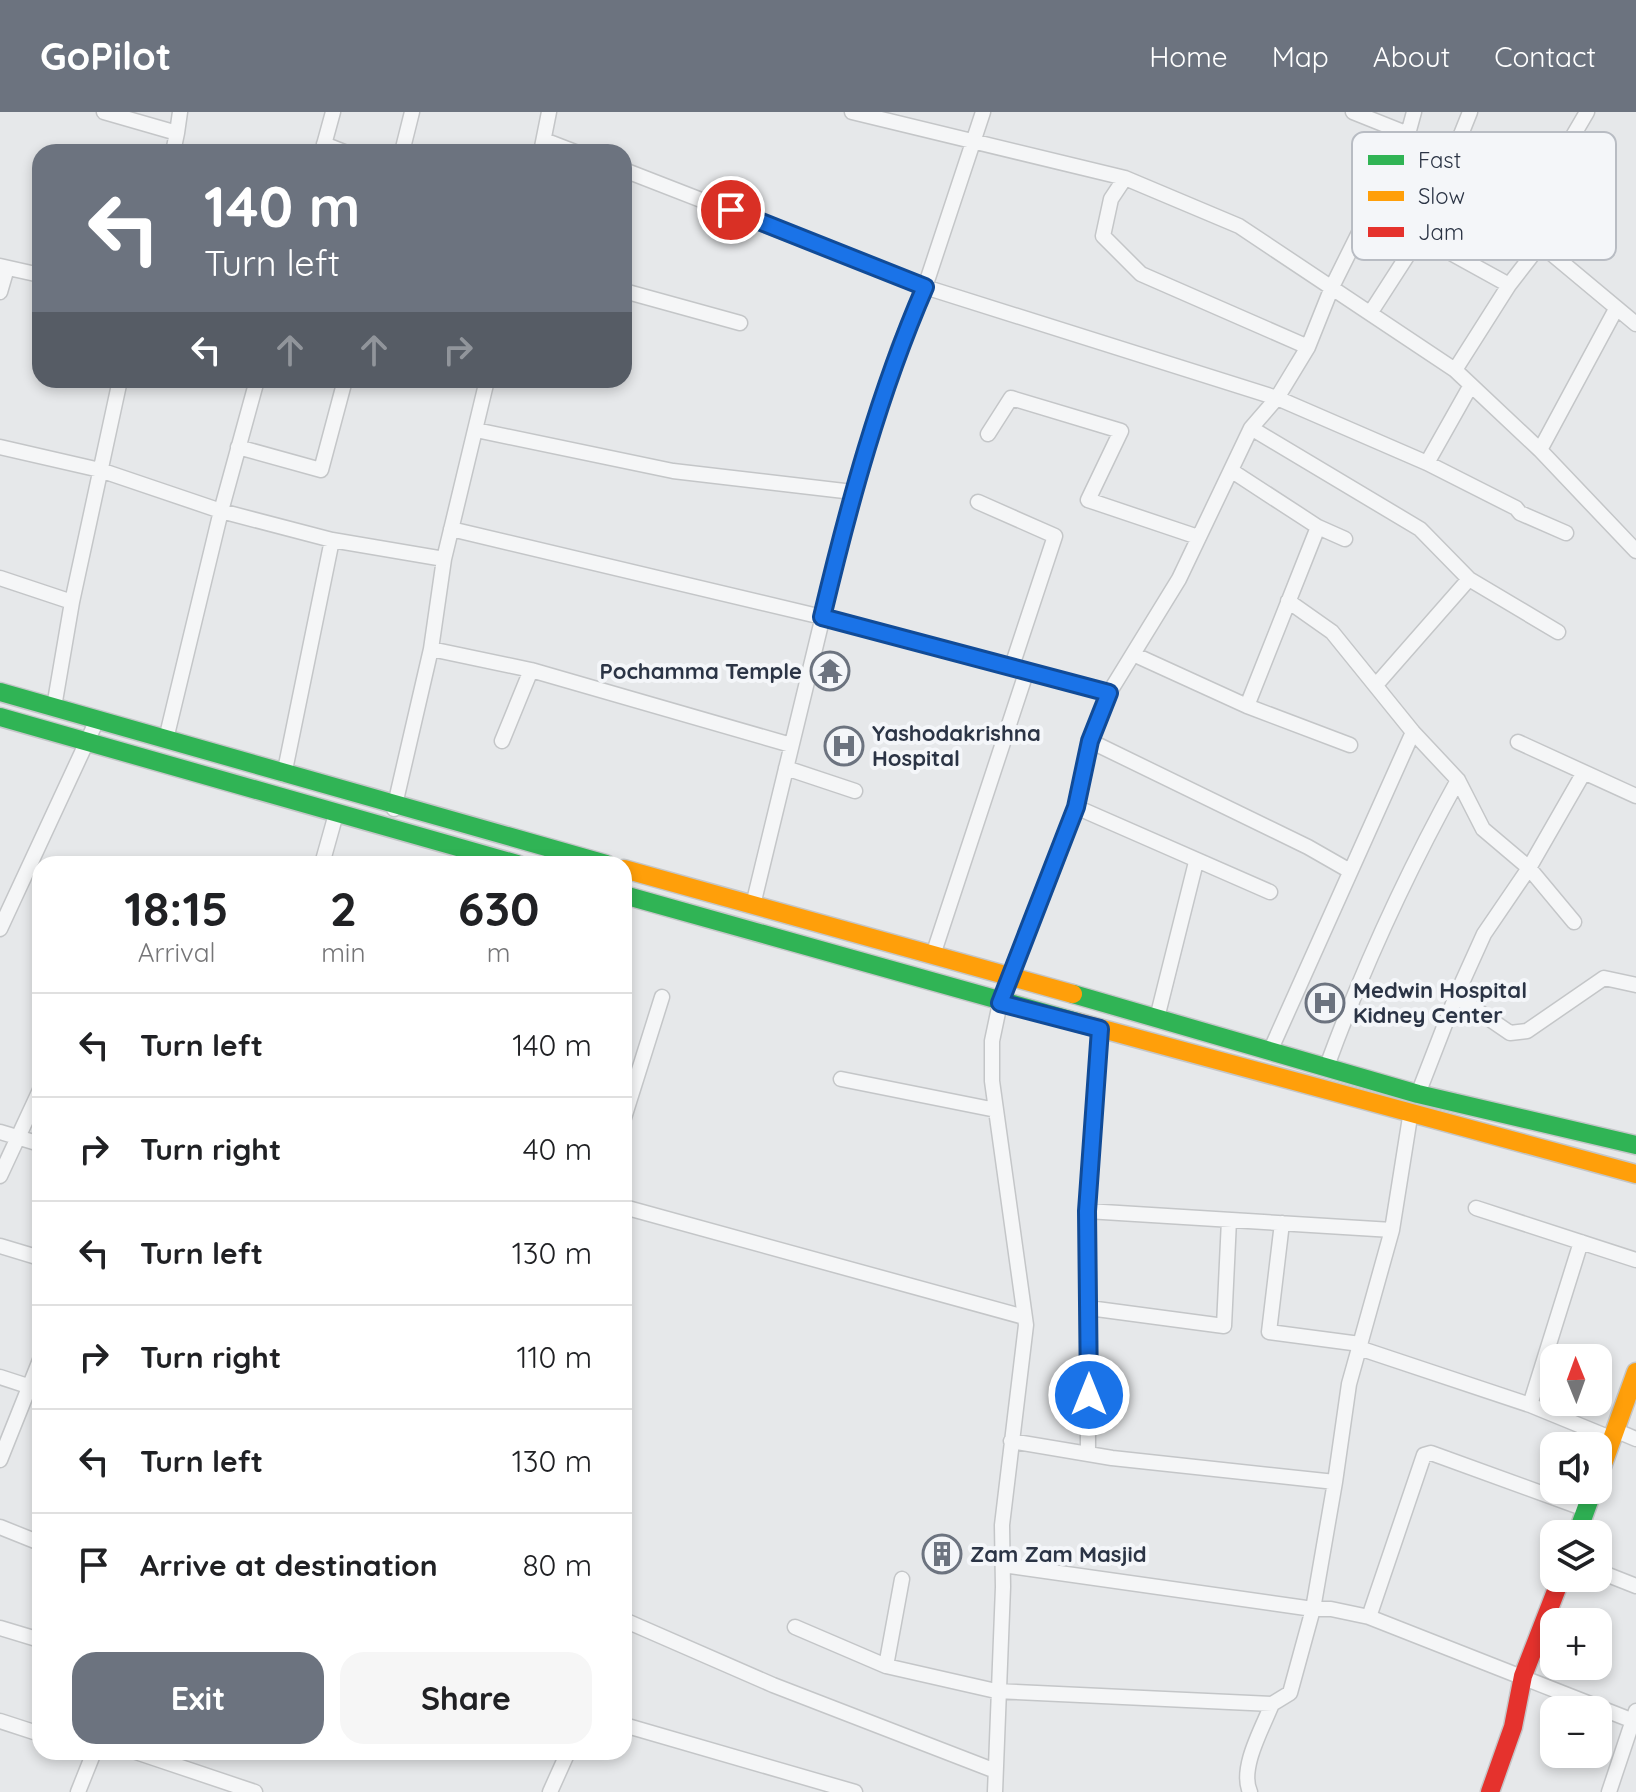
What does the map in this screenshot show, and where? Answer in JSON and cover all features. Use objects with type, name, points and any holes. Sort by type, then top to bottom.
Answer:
[{"type":"main road","points":[[0,692],[577,856]]},
{"type":"main road","points":[[0,717],[488,856]]},
{"type":"main road","points":[[632,871],[1271,1049],[1418,1094],[1636,1145]]},
{"type":"main road","points":[[632,897],[1410,1117],[1636,1174]]},
{"type":"main road","points":[[1612,1443],[1636,1372]]},
{"type":"main road","points":[[1581,1520],[1587,1504]]},
{"type":"main road","points":[[1490,1792],[1513,1727],[1523,1676],[1556,1592]]},
{"type":"street","points":[[104,112],[177,133]]},
{"type":"street","points":[[175,144],[180,112]]},
{"type":"street","points":[[324,144],[333,112]]},
{"type":"street","points":[[404,144],[412,112]]},
{"type":"street","points":[[542,144],[549,112]]},
{"type":"street","points":[[852,112],[1125,178],[1239,226],[1455,370],[1540,450],[1636,548]]},
{"type":"street","points":[[753,905],[853,492],[898,349],[925,287],[983,112]]},
{"type":"street","points":[[1353,112],[1403,132]]},
{"type":"street","points":[[1409,132],[1414,112]]},
{"type":"street","points":[[1462,132],[1470,112]]},
{"type":"street","points":[[1575,132],[1587,112]]},
{"type":"street","points":[[632,173],[925,287],[1277,398],[1427,463],[1516,508],[1520,513],[1566,533]]},
{"type":"street","points":[[1125,178],[1111,199],[1103,236],[1141,274],[1308,347]]},
{"type":"street","points":[[995,1792],[993,1770],[1003,1565],[1002,1525],[1024,1317],[992,1081],[992,1041],[1000,1003],[1076,807],[1090,741],[1109,693],[1179,579],[1251,428],[1277,398],[1308,347],[1352,247]]},
{"type":"street","points":[[1371,312],[1405,260]]},
{"type":"street","points":[[1464,260],[1509,285]]},
{"type":"street","points":[[1455,370],[1528,260]]},
{"type":"street","points":[[1558,260],[1636,324]]},
{"type":"street","points":[[0,292],[3,267],[32,273]]},
{"type":"street","points":[[632,293],[740,323]]},
{"type":"street","points":[[1540,450],[1616,309]]},
{"type":"street","points":[[1427,463],[1471,385]]},
{"type":"street","points":[[54,707],[72,602],[118,388]]},
{"type":"street","points":[[166,739],[221,511],[255,388]]},
{"type":"street","points":[[238,447],[321,470],[343,388]]},
{"type":"street","points":[[388,828],[431,649],[444,559],[485,388]]},
{"type":"street","points":[[988,434],[1011,398],[1121,431],[1088,500],[1198,537]]},
{"type":"street","points":[[1251,428],[1420,529],[1469,579],[1558,632]]},
{"type":"street","points":[[476,430],[673,471],[853,492]]},
{"type":"street","points":[[0,447],[100,470],[221,511],[332,540],[444,559]]},
{"type":"street","points":[[1232,471],[1318,527],[1345,539]]},
{"type":"street","points":[[978,502],[1055,536],[1012,666]]},
{"type":"street","points":[[1247,706],[1318,527]]},
{"type":"street","points":[[451,529],[822,617],[1109,693]]},
{"type":"street","points":[[284,775],[332,540]]},
{"type":"street","points":[[0,578],[72,602]]},
{"type":"street","points":[[1376,685],[1469,579]]},
{"type":"street","points":[[1288,601],[1332,632],[1413,732],[1458,780],[1483,829],[1529,868],[1574,922]]},
{"type":"street","points":[[431,649],[531,670],[791,745]]},
{"type":"street","points":[[1133,654],[1247,706],[1350,745]]},
{"type":"street","points":[[502,741],[531,670]]},
{"type":"street","points":[[933,955],[1027,670]]},
{"type":"street","points":[[40,856],[97,720]]},
{"type":"street","points":[[1271,1049],[1413,732]]},
{"type":"street","points":[[1090,741],[1308,847],[1350,871]]},
{"type":"street","points":[[1518,742],[1636,796]]},
{"type":"street","points":[[786,768],[855,791]]},
{"type":"street","points":[[1418,1094],[1484,934],[1529,868],[1583,774]]},
{"type":"street","points":[[1327,1066],[1358,980],[1406,873],[1458,780]]},
{"type":"street","points":[[1076,807],[1270,892]]},
{"type":"street","points":[[324,856],[336,814]]},
{"type":"street","points":[[1157,1018],[1196,862]]},
{"type":"street","points":[[1,923],[32,874]]},
{"type":"street","points":[[1456,996],[1510,1033],[1527,1031],[1604,978],[1636,985]]},
{"type":"street","points":[[632,1093],[662,997]]},
{"type":"street","points":[[1088,1453],[1087,1211],[1100,1029]]},
{"type":"street","points":[[841,1079],[996,1110]]},
{"type":"street","points":[[0,1176],[32,1106]]},
{"type":"street","points":[[795,1627],[886,1666],[996,1691],[1272,1704],[1290,1693],[1313,1609],[1349,1384],[1392,1230],[1410,1117]]},
{"type":"street","points":[[0,1132],[32,1142]]},
{"type":"street","points":[[1476,1208],[1636,1260]]},
{"type":"street","points":[[632,1209],[1024,1317]]},
{"type":"street","points":[[1087,1211],[1392,1230]]},
{"type":"street","points":[[1089,1308],[1224,1326],[1229,1220]]},
{"type":"street","points":[[1282,1223],[1269,1332],[1360,1346],[1615,1435],[1636,1439]]},
{"type":"street","points":[[1530,1405],[1581,1242]]},
{"type":"street","points":[[0,1246],[32,1256]]},
{"type":"street","points":[[0,1377],[32,1387]]},
{"type":"street","points":[[0,1460],[32,1392]]},
{"type":"street","points":[[1011,1441],[1335,1482]]},
{"type":"street","points":[[1369,1617],[1424,1455],[1431,1453],[1585,1509]]},
{"type":"street","points":[[0,1527],[32,1540]]},
{"type":"street","points":[[1003,1565],[1331,1609],[1369,1617],[1635,1718],[1609,1792]]},
{"type":"street","points":[[1612,1577],[1636,1586]]},
{"type":"street","points":[[886,1666],[902,1579]]},
{"type":"street","points":[[632,1623],[773,1685],[993,1770]]},
{"type":"street","points":[[0,1628],[32,1638]]},
{"type":"street","points":[[1250,1792],[1245,1783],[1250,1763],[1272,1704]]},
{"type":"street","points":[[0,1721],[32,1731]]},
{"type":"street","points":[[632,1727],[855,1792]]},
{"type":"street","points":[[78,1792],[91,1760]]},
{"type":"street","points":[[160,1760],[255,1792]]},
{"type":"street","points":[[550,1792],[564,1760]]},
{"type":"traffic: fast","points":[[0,692],[578,856]]},
{"type":"traffic: fast","points":[[0,717],[489,856]]},
{"type":"traffic: fast","points":[[632,897],[1077,1022]]},
{"type":"traffic: fast","points":[[1073,994],[1418,1094],[1636,1145]]},
{"type":"traffic: fast","points":[[1582,1520],[1588,1504]]},
{"type":"traffic: slow","points":[[632,871],[1073,994]]},
{"type":"traffic: slow","points":[[1077,1022],[1636,1174]]},
{"type":"traffic: slow","points":[[1612,1439],[1636,1372]]},
{"type":"traffic: jam","points":[[1490,1792],[1513,1727],[1523,1676],[1556,1592]]},
{"type":"place","name":"Pochamma Temple","points":[[830,671]]},
{"type":"place","name":"Yashodakrishna Hospital","points":[[844,746]]},
{"type":"place","name":"Medwin Hospital Kidney Center","points":[[1325,1003]]},
{"type":"place","name":"Zam Zam Masjid","points":[[942,1554]]},
{"type":"route","points":[[731,210],[925,287],[898,349],[853,492],[822,617],[1109,693],[1090,741],[1076,807],[1000,1003],[1100,1029],[1087,1211],[1089,1395]]}]
